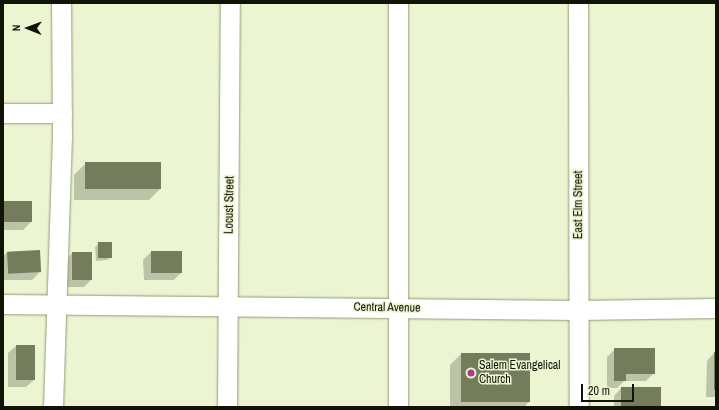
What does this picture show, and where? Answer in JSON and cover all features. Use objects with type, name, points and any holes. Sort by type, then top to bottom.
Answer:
[{"type":"street","points":[[53,407],[58,303],[62,113],[61,3]]},
{"type":"street","name":"Locust Street","points":[[227,407],[229,306],[230,3]]},
{"type":"street","points":[[398,3],[398,407]]},
{"type":"street","name":"East Elm Street","points":[[578,3],[579,407]]},
{"type":"street","points":[[3,113],[62,113]]},
{"type":"street","name":"Central Avenue","points":[[3,304],[58,303],[399,309],[578,310],[716,308]]},
{"type":"building","points":[[85,162],[161,162],[161,189],[85,189]]},
{"type":"building","points":[[3,201],[32,201],[32,222],[3,222]]},
{"type":"building","points":[[98,242],[112,242],[112,258],[98,258]]},
{"type":"building","points":[[40,250],[41,272],[8,274],[7,252]]},
{"type":"building","points":[[151,251],[182,251],[182,273],[151,273]]},
{"type":"building","points":[[72,252],[92,252],[92,280],[72,280]]},
{"type":"building","points":[[16,345],[35,345],[35,380],[16,380]]},
{"type":"building","points":[[614,348],[655,348],[655,374],[626,374],[626,381],[614,381]]},
{"type":"building","points":[[714,352],[716,352],[716,390],[714,390]]},
{"type":"building","points":[[461,353],[530,353],[530,402],[461,402]]},
{"type":"building","points":[[621,387],[661,387],[661,407],[621,407]]},
{"type":"place","name":"Salem Evangelical Church","points":[[471,373]]}]
